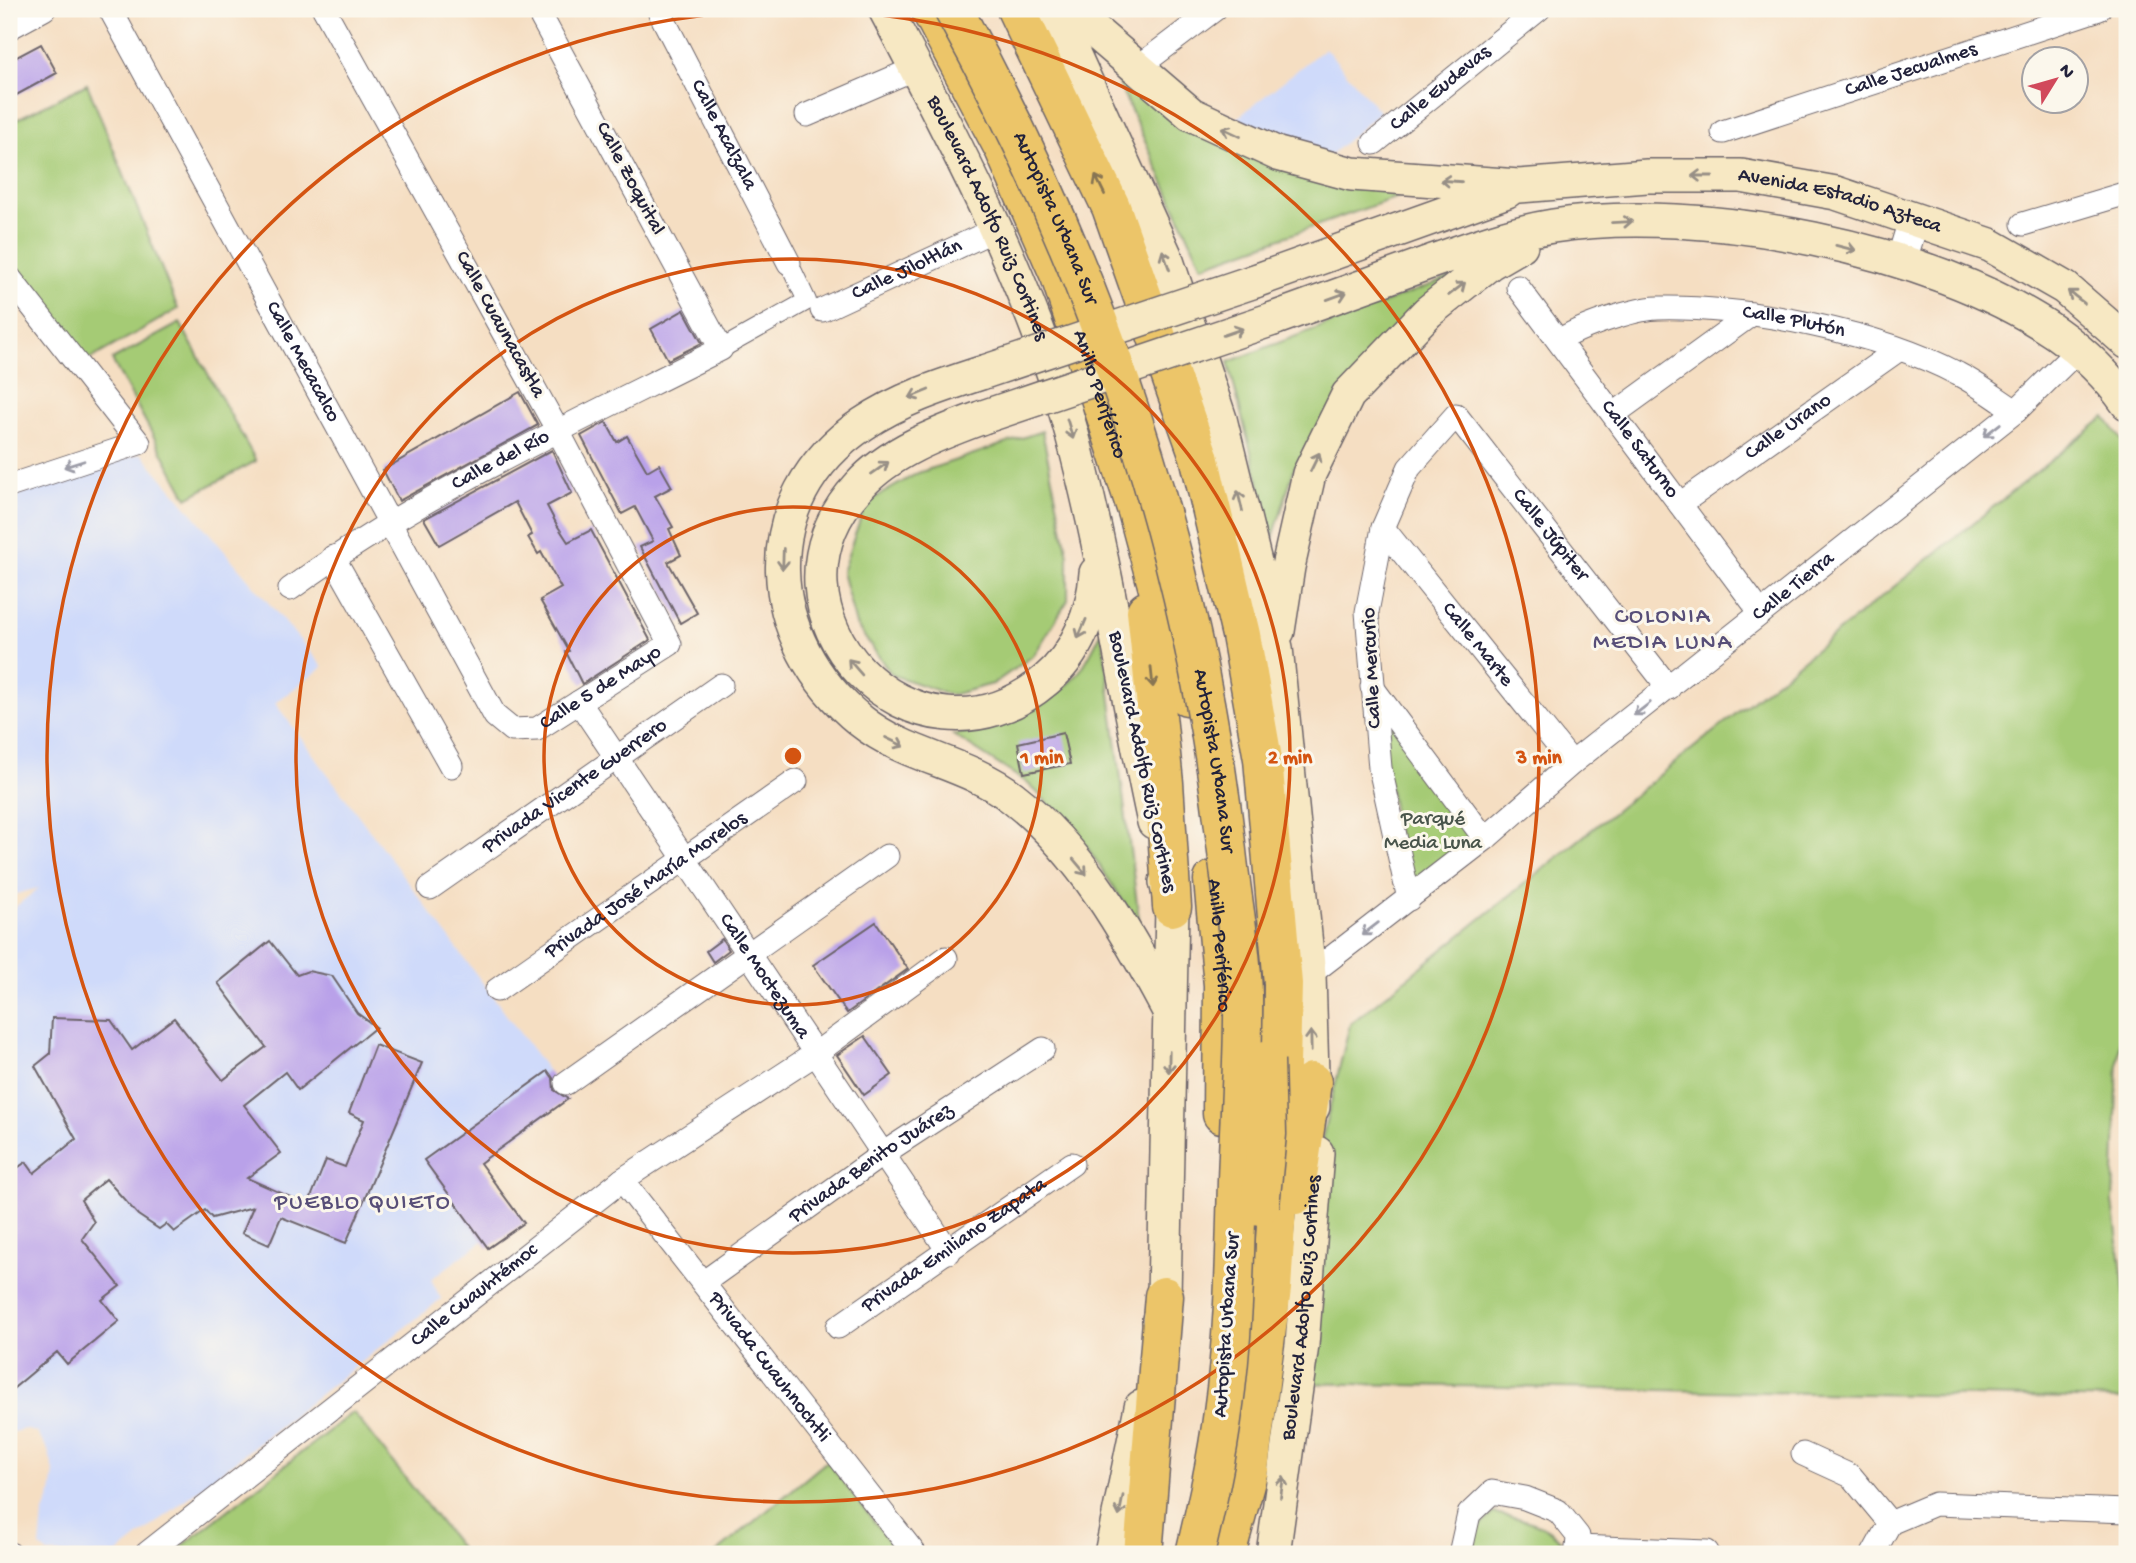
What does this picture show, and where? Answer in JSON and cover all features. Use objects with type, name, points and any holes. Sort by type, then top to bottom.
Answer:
[{"type":"highway","name":"Anillo Periférico","points":[[930,9],[1004,149],[1060,276],[1137,511],[1185,688],[1200,773],[1223,985],[1218,1275],[1200,1478],[1186,1554]]},
{"type":"highway","name":"Autopista Urbana Sur","points":[[953,9],[994,84],[1054,208],[1084,279],[1119,376],[1170,543],[1217,767],[1243,992],[1236,1226],[1224,1410],[1195,1554]]},
{"type":"highway","name":"Autopista Urbana Sur","points":[[980,9],[1079,204],[1146,379],[1198,552],[1236,730],[1258,910],[1267,1134],[1239,1424],[1226,1508],[1213,1554]]},
{"type":"highway","points":[[1016,9],[1111,207],[1236,559],[1294,811]]},
{"type":"highway","points":[[1199,456],[1255,704],[1271,835],[1283,984],[1280,1162],[1274,1267],[1249,1469]]},
{"type":"highway","points":[[1137,511],[1164,783],[1172,907]]},
{"type":"highway","points":[[1226,1554],[1249,1469],[1268,1352],[1289,1254],[1312,1082]]},
{"type":"highway","points":[[1143,1554],[1164,1296]]},
{"type":"main road","name":"Boulevard Adolfo Ruiz Cortines","points":[[885,9],[916,68],[1028,304],[1071,432],[1091,515],[1172,907],[1164,1296],[1111,1554]]},
{"type":"main road","name":"Boulevard Adolfo Ruiz Cortines","points":[[1053,9],[1165,255],[1220,419],[1276,648],[1309,975],[1317,1154],[1302,1345],[1273,1554]]},
{"type":"main road","points":[[1075,9],[1093,30],[1191,114],[1278,154],[1352,174],[1519,186]]},
{"type":"main road","name":"Avenida Estadio Azteca","points":[[1519,186],[1647,176],[1741,176],[1836,193],[1990,245],[2027,265],[2089,306],[2127,342]]},
{"type":"main road","points":[[1171,1013],[1147,969],[1086,875],[1055,838],[1013,798],[973,772],[895,743],[861,721],[817,673],[796,640],[784,603],[782,557],[788,519],[807,478],[831,451],[861,425],[914,395],[1255,281],[1519,186]]},
{"type":"main road","name":"Avenida Estadio Azteca","points":[[1091,515],[1097,557],[1089,610],[1067,658],[1037,688],[1019,699],[979,713],[937,713],[897,700],[862,676],[837,641],[823,601],[823,559],[835,519],[860,484],[875,470],[927,440],[983,417],[1273,319],[1469,248],[1553,226],[1672,219],[1773,230],[1901,262],[1963,285],[2055,332],[2078,350],[2127,403]]},
{"type":"main road","points":[[1276,648],[1288,567],[1309,474],[1348,394],[1428,312],[1490,263],[1553,226]]},
{"type":"street","points":[[9,27],[44,9]]},
{"type":"street","name":"Calle Mecacalco","points":[[110,9],[495,716]]},
{"type":"street","name":"Calle Cuaunacastla","points":[[324,9],[558,431],[670,644]]},
{"type":"street","name":"Calle Zoquital","points":[[537,9],[721,349]]},
{"type":"street","name":"Calle Acalzala","points":[[657,9],[789,263]]},
{"type":"street","points":[[1137,68],[1215,9]]},
{"type":"street","name":"Calle Eudevas","points":[[1374,143],[1539,9]]},
{"type":"street","name":"Calle Jecualmes","points":[[1723,132],[2099,9]]},
{"type":"street","points":[[807,114],[916,68]]},
{"type":"street","points":[[2023,224],[2127,193]]},
{"type":"street","points":[[1901,262],[1914,219]]},
{"type":"street","name":"Calle Jiloltlán","points":[[822,310],[994,230]]},
{"type":"street","points":[[721,349],[807,301],[789,263]]},
{"type":"street","points":[[9,277],[139,443],[9,486]]},
{"type":"street","name":"Calle Saturno","points":[[1518,287],[1761,613]]},
{"type":"street","name":"Calle Plutón","points":[[1559,341],[1577,329],[1656,308],[1752,314],[1818,326],[1898,350],[1958,373],[2016,411]]},
{"type":"street","points":[[1614,414],[1752,314]]},
{"type":"street","name":"Calle del Río","points":[[290,589],[333,557],[390,523],[558,431],[721,349]]},
{"type":"street","name":"Calle Urano","points":[[1680,504],[1898,350]]},
{"type":"street","name":"Calle Tierra","points":[[1309,975],[1485,839],[1572,763],[2016,411],[2078,350]]},
{"type":"street","name":"Calle Mercurio","points":[[1409,899],[1380,768],[1367,612],[1383,528],[1409,467],[1456,415]]},
{"type":"street","name":"Calle Júpiter","points":[[1456,415],[1669,688]]},
{"type":"street","name":"Calle Marte","points":[[1383,528],[1572,763]]},
{"type":"street","points":[[333,557],[451,766]]},
{"type":"street","name":"Calle 5 de Mayo","points":[[495,716],[512,730],[537,729],[670,644]]},
{"type":"street","name":"Privada Vicente Guerrero","points":[[430,888],[721,685]]},
{"type":"street","points":[[1372,687],[1485,839]]},
{"type":"street","name":"Calle Moctezuma","points":[[579,702],[949,1252]]},
{"type":"street","name":"Privada José María Morelos","points":[[497,990],[796,780]]},
{"type":"street","points":[[566,1083],[887,856]]},
{"type":"street","name":"Calle Cuauhtémoc","points":[[146,1554],[622,1180],[815,1054],[946,958]]},
{"type":"street","name":"Privada Benito Juárez","points":[[704,1282],[884,1153],[1043,1049]]},
{"type":"street","name":"Privada Emiliano Zapata","points":[[838,1327],[1072,1164]]},
{"type":"street","name":"Privada Cuauhnochtli","points":[[622,1180],[915,1554]]},
{"type":"street","points":[[1803,1454],[1851,1476],[1890,1522]]},
{"type":"street","points":[[1460,1554],[1469,1514],[1492,1492],[1525,1498],[1558,1511],[1578,1536],[1577,1551],[1707,1552]]},
{"type":"street","points":[[1873,1554],[1890,1522],[1935,1504],[2127,1511]]},
{"type":"shaded area","points":[[1325,48],[1380,112],[1328,157],[1236,119]]},
{"type":"shaded area","points":[[141,453],[323,667],[275,703],[548,1071],[425,1160],[483,1241],[431,1279],[441,1299],[117,1554],[49,1554],[40,1547],[43,1515],[51,1495],[54,1471],[48,1450],[37,1433],[25,1429],[9,1433],[9,912],[39,888],[9,896],[9,498]]},
{"type":"green space","points":[[1107,58],[1157,105],[1423,188],[1202,266]]},
{"type":"green space","points":[[87,84],[178,309],[71,370],[9,257],[9,123]]},
{"type":"green space","points":[[1470,270],[1295,466],[1273,538],[1228,362]]},
{"type":"green space","points":[[180,323],[256,461],[187,498],[112,360]]},
{"type":"green space","points":[[2105,417],[2127,447],[2127,989],[2118,1060],[2113,1202],[2127,1313],[2127,1399],[1298,1383],[1321,1143],[1350,1024]]},
{"type":"green space","points":[[1042,431],[1068,555],[1068,600],[1034,655],[993,684],[951,695],[892,675],[856,625],[842,572],[866,503],[918,473]]},
{"type":"green space","points":[[1102,631],[1140,927],[1081,838],[1029,784],[953,735],[1018,715],[1047,699],[1074,678],[1090,656]]},
{"type":"green space","name":"Parqué Media Luna","points":[[1372,687],[1485,839],[1409,899]]},
{"type":"green space","points":[[353,1412],[465,1554],[172,1554]]},
{"type":"green space","points":[[827,1461],[899,1554],[715,1554]]},
{"type":"green space","points":[[1494,1513],[1548,1529],[1564,1544],[1570,1554],[1468,1554],[1473,1532]]},
{"type":"building","points":[[41,44],[57,73],[9,99],[9,61]]},
{"type":"building","points":[[684,310],[702,343],[668,360],[651,329]]},
{"type":"building","points":[[520,392],[538,425],[399,501],[383,470]]},
{"type":"building","points":[[606,422],[617,442],[627,436],[647,471],[659,464],[672,487],[655,496],[673,527],[669,529],[681,555],[668,562],[697,613],[680,623],[640,547],[653,541],[635,507],[622,514],[581,436]]},
{"type":"building","points":[[552,450],[572,493],[547,506],[568,542],[591,530],[650,640],[582,684],[566,652],[569,651],[540,600],[561,588],[541,552],[538,554],[528,537],[532,535],[515,502],[439,545],[424,519]]},
{"type":"building","points":[[1063,733],[1070,764],[1024,773],[1018,743]]},
{"type":"building","points":[[876,922],[908,969],[847,1013],[813,965]]},
{"type":"building","points":[[722,939],[729,950],[713,962],[706,951]]},
{"type":"building","points":[[270,941],[297,975],[308,971],[332,976],[357,1013],[376,1027],[298,1090],[285,1072],[244,1105],[281,1153],[247,1178],[308,1205],[326,1160],[345,1167],[364,1120],[349,1113],[375,1045],[422,1063],[346,1243],[281,1217],[269,1245],[242,1233],[253,1207],[212,1218],[205,1210],[174,1232],[166,1224],[159,1229],[138,1215],[106,1179],[81,1200],[94,1222],[82,1239],[120,1286],[102,1300],[119,1321],[67,1364],[57,1352],[9,1392],[9,1174],[26,1162],[34,1173],[76,1139],[35,1066],[50,1054],[52,1018],[111,1020],[132,1050],[174,1018],[223,1080],[266,1047],[218,983]]},
{"type":"building","points":[[865,1036],[892,1075],[864,1095],[837,1055]]},
{"type":"building","points":[[548,1071],[553,1078],[554,1090],[568,1099],[480,1163],[524,1223],[488,1248],[424,1160]]},
{"type":"district","name":"COLONIA MEDIA LUNA","points":[[1663,630]]},
{"type":"district","name":"PUEBLO QUIETO","points":[[363,1203]]}]
